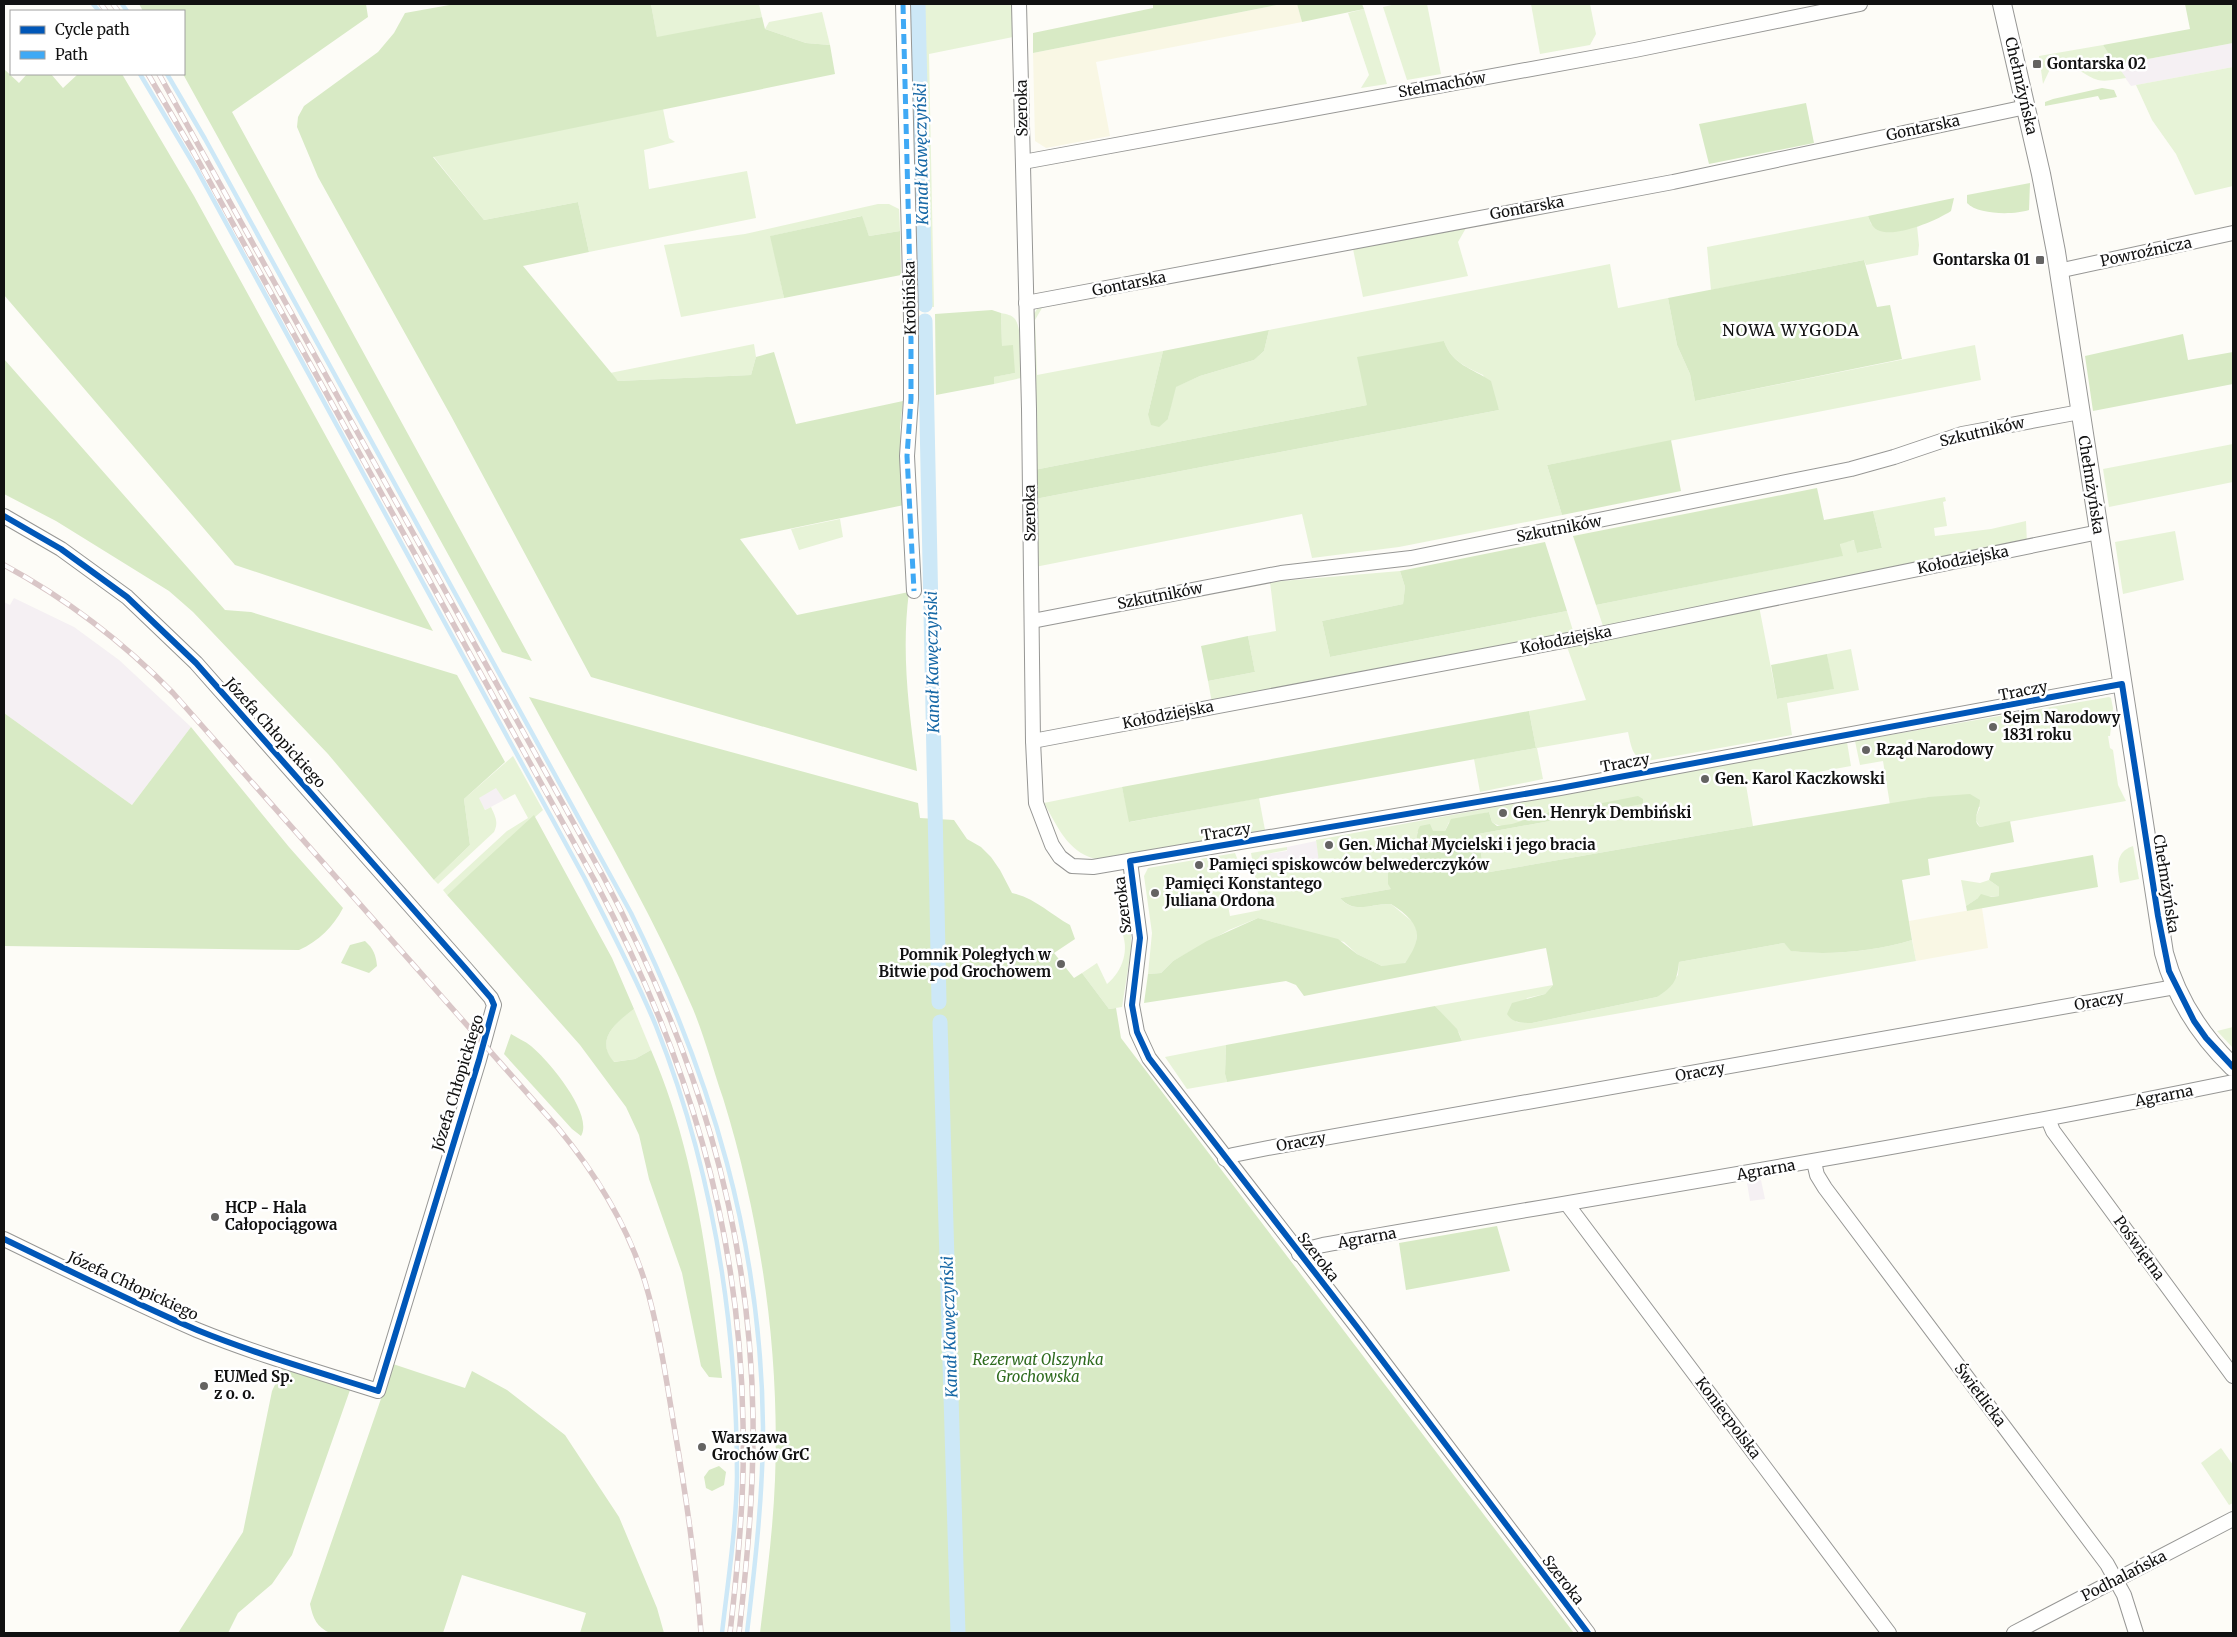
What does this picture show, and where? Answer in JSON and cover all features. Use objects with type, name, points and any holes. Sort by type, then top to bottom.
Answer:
[{"type":"street","name":"Krobińska","points":[[903,4],[911,318],[911,399],[907,456],[914,591]]},
{"type":"street","name":"Szeroka","points":[[1020,4],[1033,741],[1036,802],[1052,845],[1060,857],[1072,866],[1094,867],[1130,861],[1140,938],[1132,997],[1137,1032],[1149,1058],[1588,1633]]},
{"type":"street","name":"Stelmachów","points":[[1023,162],[1635,50],[1860,4]]},
{"type":"street","name":"Chełmżyńska","points":[[2002,4],[2026,107],[2058,271],[2164,953],[2176,987],[2201,1032],[2233,1067]]},
{"type":"street","name":"Gontarska","points":[[1026,303],[1673,182],[2026,107]]},
{"type":"street","name":"Powroźnicza","points":[[2058,271],[2233,233]]},
{"type":"street","name":"Szkutników","points":[[1032,621],[1281,573],[1411,558],[1851,469],[1962,434],[2080,412]]},
{"type":"street","name":"Józefa Chłopickiego","points":[[4,516],[61,549],[127,597],[196,663],[466,969],[491,998],[494,1005],[482,1051],[378,1391],[287,1362],[198,1330],[4,1239]]},
{"type":"street","name":"Kołodziejska","points":[[1033,741],[1604,633],[2099,532]]},
{"type":"street","name":"Traczy","points":[[1130,861],[1577,785],[2122,684]]},
{"type":"street","name":"Oraczy","points":[[1225,1159],[1240,1153],[2176,987]]},
{"type":"street","name":"Agrarna","points":[[1299,1254],[1307,1248],[1323,1245],[1814,1162],[2048,1119],[2233,1082]]},
{"type":"street","name":"Poświętna","points":[[2048,1119],[2053,1131],[2233,1376]]},
{"type":"street","name":"Świetlicka","points":[[1814,1162],[1819,1179],[1831,1196],[2107,1564],[2124,1595],[2136,1633]]},
{"type":"street","name":"Koniecpolska","points":[[1567,1204],[1889,1633]]},
{"type":"street","name":"Podhalańska","points":[[2014,1633],[2233,1519]]},
{"type":"shaded area","points":[[1282,4],[1297,4],[1302,22],[1096,62],[1110,136],[1046,148],[1035,141],[1033,53]]},
{"type":"shaded area","points":[[2233,43],[2233,67],[2131,86],[2116,65]]},
{"type":"shaded area","points":[[14,598],[74,627],[119,660],[191,727],[132,805],[4,713],[4,602],[10,605]]},
{"type":"shaded area","points":[[496,787],[504,800],[485,810],[478,798]]},
{"type":"shaded area","points":[[1316,841],[1320,862],[1258,873],[1256,862],[1261,855],[1287,851],[1287,847]]},
{"type":"shaded area","points":[[1982,908],[1988,948],[1916,961],[1909,921]]},
{"type":"shaded area","points":[[1761,1180],[1765,1199],[1750,1201],[1747,1183]]},
{"type":"green space","points":[[139,4],[366,4],[368,17],[232,112],[532,661],[502,652],[184,75],[185,10],[142,10]]},
{"type":"green space","points":[[455,4],[651,4],[657,37],[762,17],[765,29],[806,43],[830,45],[835,74],[433,157],[484,220],[578,202],[589,252],[523,266],[618,381],[751,375],[756,357],[774,352],[796,424],[903,401],[900,428],[904,505],[740,539],[797,615],[909,592],[906,660],[917,771],[591,677],[451,416],[318,177],[297,127],[298,117],[304,106],[378,52],[394,33],[405,13]]},
{"type":"green space","points":[[651,4],[759,4],[762,17],[657,38]]},
{"type":"green space","points":[[909,4],[1012,4],[1013,37],[929,54],[934,307],[920,307],[917,299]]},
{"type":"green space","points":[[1153,4],[1282,4],[1033,53],[1033,33],[1153,8]]},
{"type":"green space","points":[[1297,4],[1362,4],[1364,9],[1302,22]]},
{"type":"green space","points":[[1396,4],[1427,4],[1441,74],[1407,80],[1383,7]]},
{"type":"green space","points":[[1531,4],[1590,4],[1596,34],[1590,45],[1540,54]]},
{"type":"green space","points":[[2185,4],[2233,4],[2233,43],[2116,65],[2103,45],[2190,29]]},
{"type":"green space","points":[[1364,9],[1387,84],[1361,88],[1369,75],[1348,13]]},
{"type":"green space","points":[[822,12],[830,45],[806,43],[765,29],[769,22]]},
{"type":"green space","points":[[2103,45],[2126,78],[2108,81],[2098,80],[2069,65],[2057,64],[2051,67],[2043,84],[2039,56]]},
{"type":"green space","points":[[2233,67],[2233,186],[2195,195],[2176,154],[2152,120],[2136,85]]},
{"type":"green space","points":[[4,69],[19,83],[26,75],[52,75],[63,88],[77,75],[123,75],[194,196],[433,631],[235,565],[4,295]]},
{"type":"green space","points":[[2102,88],[2114,90],[2117,97],[2100,100],[2098,96],[2045,106],[2045,102],[2053,99]]},
{"type":"green space","points":[[1806,103],[1814,143],[1709,164],[1699,124]]},
{"type":"green space","points":[[663,109],[669,138],[675,142],[644,150],[649,189],[747,171],[756,218],[589,252],[578,202],[484,220],[433,156]]},
{"type":"green space","points":[[2030,183],[2029,210],[2015,213],[1987,212],[1972,207],[1967,203],[1967,195]]},
{"type":"green space","points":[[1954,198],[1951,211],[1936,219],[1906,230],[1896,232],[1880,231],[1874,227],[1868,216]]},
{"type":"green space","points":[[878,204],[889,204],[899,209],[900,231],[869,236],[861,216],[771,236],[784,298],[681,317],[664,245],[745,234]]},
{"type":"green space","points":[[862,216],[869,236],[900,231],[901,275],[784,298],[770,236]]},
{"type":"green space","points":[[1868,216],[1871,224],[1890,232],[1917,226],[1918,255],[1866,265],[1864,260],[1711,290],[1707,247]]},
{"type":"green space","points":[[1466,228],[1458,242],[1468,276],[1363,297],[1353,249]]},
{"type":"green space","points":[[1864,260],[1877,307],[1890,305],[1902,359],[1695,401],[1690,374],[1677,345],[1668,298]]},
{"type":"green space","points":[[1610,264],[1618,308],[1668,298],[1677,345],[1690,374],[1695,401],[1975,345],[1981,380],[1547,465],[1562,515],[1399,547],[1312,558],[1302,514],[1035,567],[1035,499],[1499,410],[1483,375],[1454,358],[1444,341],[1367,405],[1034,470],[1032,317],[1037,309],[1042,308],[1035,320],[1037,375],[1163,351],[1148,414],[1168,419],[1175,387],[1200,376],[1254,360],[1264,351],[1269,330]]},
{"type":"green space","points":[[992,310],[1001,313],[1002,346],[1013,345],[1015,373],[994,377],[994,384],[936,395],[935,314]]},
{"type":"green space","points":[[1001,313],[1009,315],[1018,324],[1021,348],[1021,378],[994,384],[993,377],[1015,373],[1002,346]]},
{"type":"green space","points":[[1269,330],[1264,351],[1254,360],[1200,376],[1176,387],[1168,419],[1159,427],[1151,425],[1148,414],[1163,351]]},
{"type":"green space","points":[[2183,334],[2188,360],[2233,352],[2233,384],[2093,411],[2085,356]]},
{"type":"green space","points":[[1444,341],[1457,361],[1491,381],[1499,410],[1035,499],[1034,470],[1367,405],[1357,357]]},
{"type":"green space","points":[[754,344],[756,357],[751,375],[618,381],[610,373]]},
{"type":"green space","points":[[4,359],[225,610],[251,612],[457,675],[505,762],[464,799],[470,845],[434,880],[328,754],[193,612],[169,591],[56,521],[4,494]]},
{"type":"green space","points":[[1671,440],[1681,491],[1562,515],[1547,465]]},
{"type":"green space","points":[[2233,444],[2233,482],[2109,507],[2103,469]]},
{"type":"green space","points":[[1817,488],[1824,520],[1873,511],[1882,548],[1857,553],[1854,540],[1840,544],[1843,556],[1596,605],[1573,536]]},
{"type":"green space","points":[[1945,497],[1946,501],[1943,502],[1947,526],[1934,528],[1935,536],[1991,529],[2026,521],[2027,544],[1604,629],[1596,605],[1842,556],[1840,543],[1855,540],[1857,553],[1882,548],[1873,511]]},
{"type":"green space","points":[[840,519],[843,537],[799,550],[791,529]]},
{"type":"green space","points":[[2175,531],[2184,580],[2123,594],[2115,542]]},
{"type":"green space","points":[[1545,542],[1567,611],[1330,657],[1322,621],[1403,604],[1405,587],[1400,571]]},
{"type":"green space","points":[[1400,571],[1405,587],[1403,604],[1322,621],[1330,657],[1567,611],[1574,634],[1212,703],[1208,681],[1255,672],[1248,636],[1276,631],[1270,582]]},
{"type":"green space","points":[[1759,606],[1777,699],[1833,689],[1827,654],[1851,649],[1859,690],[1787,703],[1792,735],[1647,761],[1642,760],[1635,754],[1628,732],[1537,748],[1543,779],[1480,792],[1474,759],[1536,748],[1529,711],[1586,700],[1566,644]]},
{"type":"green space","points":[[1248,636],[1255,672],[1208,681],[1201,646]]},
{"type":"green space","points":[[1827,654],[1834,689],[1777,699],[1771,665]]},
{"type":"green space","name":"Rezerwat Olszynka Grochowska","points":[[529,697],[918,803],[920,818],[954,820],[967,839],[981,847],[991,857],[1012,893],[1035,902],[1070,925],[1075,939],[1054,953],[1074,978],[1082,973],[1109,1009],[1116,1008],[1121,1038],[1574,1633],[760,1633],[774,1499],[776,1432],[771,1335],[765,1287],[748,1191],[723,1098],[693,1009],[636,890]]},
{"type":"green space","points":[[2111,698],[2113,708],[2110,736],[2108,736],[2110,748],[2113,750],[2118,785],[2126,801],[1980,827],[1975,819],[1980,807],[1928,797],[1890,805],[1883,761],[1860,765],[1855,741]]},
{"type":"green space","points":[[1529,711],[1536,748],[1129,822],[1122,787]]},
{"type":"green space","points":[[4,713],[132,805],[191,727],[289,847],[343,908],[339,915],[319,938],[299,950],[4,946]]},
{"type":"green space","points":[[1847,742],[1851,766],[1746,785],[1753,826],[1484,873],[1478,834],[1643,804],[1564,808],[1547,812],[1523,823],[1506,826],[1492,822],[1489,812],[1449,822],[1445,831],[1417,832],[1417,852],[1413,861],[1398,864],[1391,889],[1340,898],[1351,906],[1358,907],[1391,904],[1414,923],[1417,934],[1415,946],[1410,957],[1402,965],[1382,966],[1357,954],[1344,942],[1258,918],[1229,930],[1173,961],[1161,973],[1148,974],[1152,933],[1144,876],[1148,868],[1235,853],[1239,863],[1236,866],[1221,869],[1230,916],[1261,910],[1251,853],[1287,847],[1287,850],[1261,855],[1256,862],[1258,873],[1319,862],[1316,840]]},
{"type":"green space","points":[[513,756],[543,810],[447,895],[443,890],[507,831],[528,818],[515,794],[504,800],[496,788],[479,798],[485,810],[491,807],[494,813],[496,822],[494,832],[438,884],[434,880],[470,845],[464,799]]},
{"type":"green space","points":[[1122,787],[1130,822],[1259,798],[1265,830],[1095,859],[1085,855],[1070,844],[1044,803]]},
{"type":"green space","points":[[1970,794],[1980,800],[1976,818],[1977,824],[1980,827],[2010,821],[2014,842],[1928,859],[1930,875],[1902,880],[1912,940],[1898,944],[1868,950],[1821,953],[1791,951],[1784,943],[1679,962],[1674,982],[1657,997],[1532,1023],[1515,1021],[1507,1014],[1512,1003],[1545,994],[1553,985],[1546,948],[1304,996],[1296,985],[1286,981],[1144,1003],[1148,974],[1161,973],[1173,961],[1207,941],[1258,918],[1338,939],[1357,954],[1382,966],[1405,963],[1417,937],[1413,923],[1408,917],[1391,904],[1358,907],[1346,903],[1340,898],[1391,889],[1388,884],[1388,871],[1394,865],[1413,861],[1420,826],[1430,824],[1433,831],[1445,831],[1451,819],[1489,812],[1492,822],[1497,826],[1512,824],[1555,810],[1577,808],[1638,796],[1643,799],[1643,804],[1478,834],[1484,873],[1928,797]]},
{"type":"green space","points":[[534,815],[612,958],[634,1009],[615,1025],[610,1032],[606,1046],[608,1054],[614,1062],[635,1059],[651,1050],[666,1089],[679,1129],[699,1211],[722,1378],[709,1377],[701,1366],[682,1273],[649,1179],[639,1135],[626,1107],[580,1045],[447,895]]},
{"type":"green space","points":[[2133,846],[2139,879],[2120,883],[2118,866],[2120,856]]},
{"type":"green space","points":[[2093,855],[2098,887],[1967,911],[1966,906],[1981,894],[1991,897],[1999,896],[1999,887],[1989,880],[1991,873]]},
{"type":"green space","points":[[1961,880],[1980,883],[1989,880],[1999,887],[1999,896],[1978,898],[1966,906]]},
{"type":"green space","points":[[1131,922],[1131,950],[1122,1007],[1109,1009],[1082,973],[1097,963],[1107,984],[1113,979],[1121,966],[1125,952],[1124,937],[1121,930]]},
{"type":"green space","points":[[1912,940],[1916,961],[1462,1041],[1459,1033],[1435,1006],[1553,985],[1545,994],[1527,998],[1516,1022],[1532,1023],[1657,997],[1678,975],[1679,962],[1784,943],[1792,951],[1837,953],[1868,950]]},
{"type":"green space","points":[[365,941],[374,952],[377,966],[369,973],[341,963],[350,945]]},
{"type":"green space","points":[[1435,1006],[1457,1029],[1462,1041],[1227,1082],[1225,1074],[1226,1045]]},
{"type":"green space","points":[[634,1009],[651,1050],[635,1059],[613,1062],[608,1054],[607,1039],[615,1025]]},
{"type":"green space","points":[[2233,1027],[2233,1048],[2217,1031]]},
{"type":"green space","points":[[511,1034],[529,1044],[539,1053],[567,1088],[581,1115],[583,1126],[581,1136],[572,1129],[504,1054]]},
{"type":"green space","points":[[1226,1045],[1225,1074],[1227,1082],[1187,1089],[1165,1057]]},
{"type":"green space","points":[[1497,1226],[1510,1271],[1406,1290],[1399,1243]]},
{"type":"green space","points":[[393,1364],[465,1388],[472,1371],[507,1390],[565,1435],[619,1517],[657,1608],[664,1633],[580,1633],[586,1613],[462,1575],[443,1633],[330,1633],[319,1625],[314,1618],[310,1604]]},
{"type":"green space","points":[[283,1368],[350,1390],[292,1555],[272,1584],[238,1613],[228,1633],[178,1633],[243,1532],[272,1391]]},
{"type":"green space","points":[[2221,1448],[2233,1465],[2233,1503],[2229,1505],[2201,1463]]},
{"type":"green space","points":[[719,1466],[726,1472],[724,1485],[712,1491],[706,1488],[704,1477],[709,1470]]},
{"type":"waterway","points":[[93,4],[98,10]]},
{"type":"waterway","points":[[122,4],[126,10]]},
{"type":"waterway","name":"Kanał Kawęczyński","points":[[918,4],[925,305]]},
{"type":"waterway","points":[[141,75],[196,168],[584,877],[631,969],[656,1026],[676,1080],[707,1191],[726,1305],[736,1419],[737,1477],[733,1536],[722,1633]]},
{"type":"waterway","points":[[168,75],[205,139],[631,913],[686,1037],[708,1099],[727,1162],[742,1226],[753,1291],[760,1358],[763,1427],[762,1479],[747,1633]]},
{"type":"waterway","name":"Kanał Kawęczyński","points":[[925,321],[939,1002]]},
{"type":"waterway","name":"Kanał Kawęczyński","points":[[940,1022],[958,1633]]},
{"type":"railway","points":[[101,4],[105,10]]},
{"type":"railway","points":[[113,4],[117,10]]},
{"type":"railway","points":[[149,75],[194,153],[595,881],[628,946],[657,1011],[702,1143],[719,1211],[732,1280],[740,1350],[743,1476],[730,1633]]},
{"type":"railway","points":[[160,75],[603,876],[636,941],[665,1006],[690,1071],[711,1138],[728,1205],[741,1274],[749,1344],[753,1417],[752,1471],[739,1633]]},
{"type":"railway","points":[[4,565],[50,592],[93,622],[134,656],[173,693],[558,1128],[585,1163],[609,1200],[629,1240],[645,1282],[654,1318],[665,1372],[686,1503],[701,1633]]},
{"type":"marked path","points":[[903,4],[911,318],[911,399],[907,456],[914,591]]},
{"type":"cycle path","points":[[4,516],[61,549],[127,597],[196,663],[466,969],[491,998],[494,1005],[378,1391],[219,1339],[124,1297],[4,1239]]},
{"type":"cycle path","points":[[1588,1633],[1357,1327],[1149,1058],[1137,1032],[1132,1005],[1140,938],[1130,861],[1560,788],[2122,684],[2158,916],[2169,971],[2194,1021],[2206,1038],[2233,1067]]},
{"type":"place","name":"Gontarska 02","points":[[2037,64]]},
{"type":"place","name":"Gontarska 01","points":[[2040,260]]},
{"type":"place","name":"Sejm Narodowy 1831 roku","points":[[1993,727]]},
{"type":"place","name":"Rząd Narodowy","points":[[1866,750]]},
{"type":"place","name":"Gen. Karol Kaczkowski","points":[[1705,779]]},
{"type":"place","name":"Gen. Henryk Dembiński","points":[[1503,813]]},
{"type":"place","name":"Gen. Michał Mycielski i jego bracia","points":[[1329,845]]},
{"type":"place","name":"Pamięci spiskowców belwederczyków","points":[[1199,865]]},
{"type":"place","name":"Pamięci Konstantego Juliana Ordona","points":[[1155,893]]},
{"type":"place","name":"Pomnik Poległych w Bitwie pod Grochowem","points":[[1061,964]]},
{"type":"place","name":"HCP - Hala Całopociągowa","points":[[215,1217]]},
{"type":"place","name":"EUMed Sp. z o. o.","points":[[204,1386]]},
{"type":"place","name":"Warszawa Grochów GrC","points":[[702,1447]]},
{"type":"district","name":"NOWA WYGODA","points":[[1791,330]]}]
